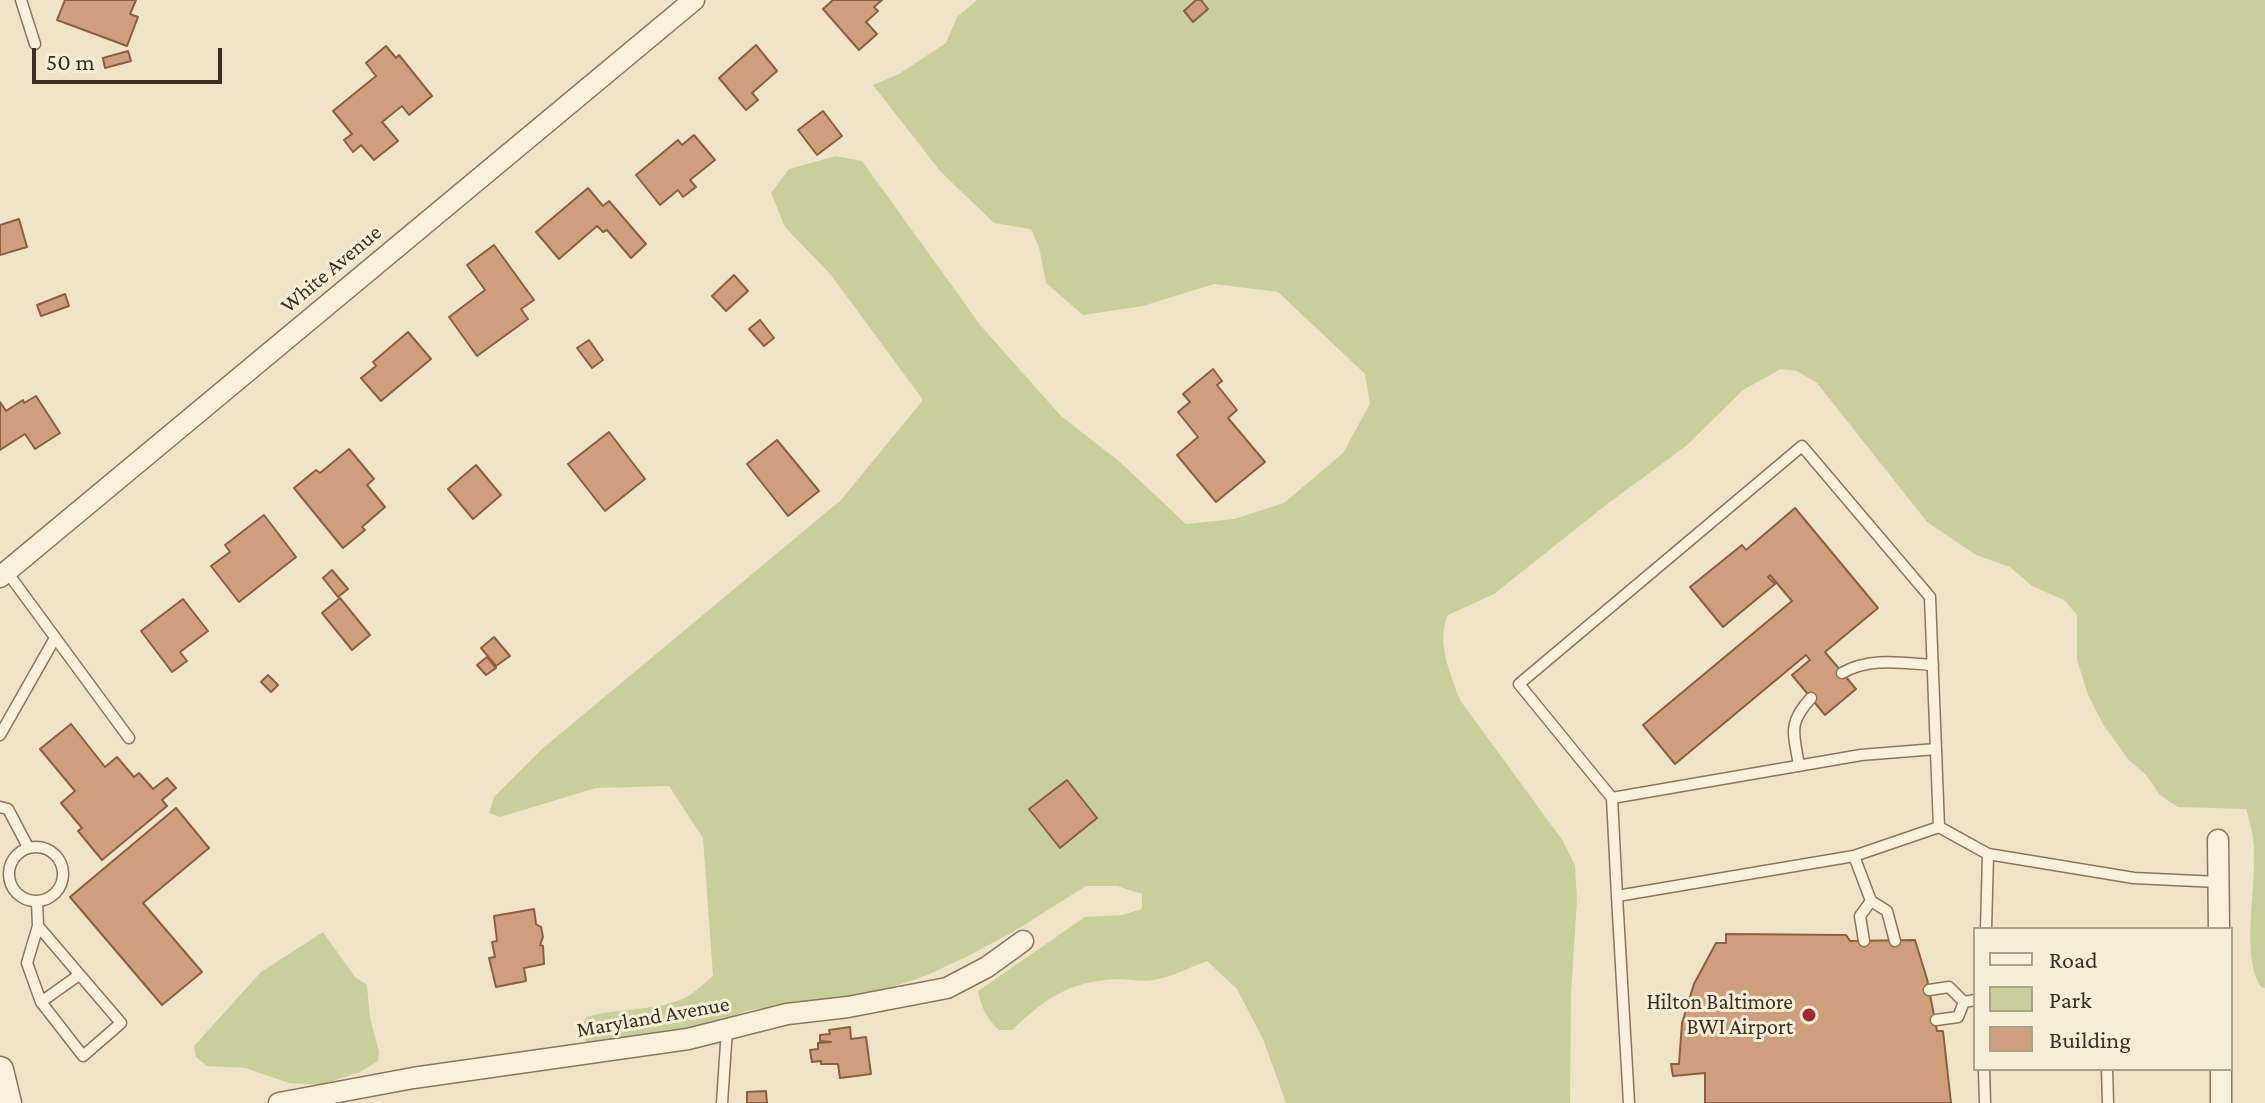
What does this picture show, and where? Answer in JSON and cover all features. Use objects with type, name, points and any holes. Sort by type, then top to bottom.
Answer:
[{"type":"street","name":"White Avenue","points":[[3,574],[694,0]]},
{"type":"street","points":[[2218,840],[2219,927]]},
{"type":"street","name":"Maryland Avenue","points":[[279,1103],[413,1078],[688,1039],[787,1014],[848,1007],[947,988],[987,967],[1023,941]]},
{"type":"street","points":[[0,1070],[8,1103]]},
{"type":"street","points":[[2221,1071],[2221,1103]]},
{"type":"lane","points":[[21,0],[35,44]]},
{"type":"lane","points":[[1629,1103],[1612,798],[1519,684],[1802,446],[1930,597],[1939,827]]},
{"type":"lane","points":[[3,574],[129,738]]},
{"type":"lane","points":[[0,735],[55,638]]},
{"type":"lane","points":[[1842,673],[1857,664],[1888,662],[1933,665]]},
{"type":"lane","points":[[1799,766],[1793,730],[1797,714],[1811,698]]},
{"type":"lane","points":[[1612,798],[1861,755],[1936,749]]},
{"type":"lane","points":[[0,807],[8,809],[28,847]]},
{"type":"lane","points":[[1617,896],[1854,856],[1939,827],[1988,854],[2134,878],[2218,882]]},
{"type":"lane","points":[[41,846],[53,852],[61,863],[63,875],[60,888],[54,895],[37,902],[19,896],[9,881],[9,868],[12,859],[28,847],[41,846]]},
{"type":"lane","points":[[1986,927],[1988,854]]},
{"type":"lane","points":[[1854,856],[1871,901],[1887,911],[1895,941]]},
{"type":"lane","points":[[1864,941],[1860,916],[1871,901]]},
{"type":"lane","points":[[37,902],[38,926],[27,963],[41,1002],[83,1056],[121,1023],[38,926]]},
{"type":"lane","points":[[41,1002],[79,975]]},
{"type":"lane","points":[[1929,990],[1949,987],[1969,1001],[1958,1017],[1936,1020]]},
{"type":"lane","points":[[722,1103],[727,1029]]},
{"type":"lane","points":[[1984,1071],[1985,1103]]},
{"type":"lane","points":[[2107,1071],[2108,1103]]},
{"type":"green space","points":[[977,0],[2265,0],[2265,988],[2261,987],[2251,955],[2254,856],[2246,809],[2178,807],[2160,795],[2104,726],[2088,695],[2077,660],[2077,615],[2064,600],[2032,586],[2010,567],[1976,555],[1927,522],[1817,383],[1797,371],[1781,369],[1743,390],[1686,446],[1494,594],[1448,615],[1445,625],[1446,658],[1460,700],[1563,841],[1575,865],[1577,900],[1571,994],[1570,1103],[1286,1103],[1263,1039],[1237,989],[1207,961],[1154,980],[1116,979],[1071,988],[1047,1001],[1012,1030],[999,1030],[985,1012],[978,991],[1085,917],[1122,915],[1142,909],[1142,894],[1117,886],[1086,886],[1013,932],[966,957],[925,976],[874,993],[750,1010],[704,1026],[603,1046],[586,1041],[578,1031],[587,1017],[665,1005],[691,994],[713,976],[703,838],[669,786],[596,788],[500,817],[489,813],[494,797],[542,749],[841,500],[923,400],[831,275],[785,227],[771,193],[789,169],[836,156],[862,161],[981,326],[1061,416],[1120,462],[1186,524],[1234,519],[1284,503],[1343,453],[1370,404],[1365,374],[1278,292],[1214,284],[1143,306],[1083,315],[1046,283],[1039,247],[1031,229],[994,223],[940,171],[873,85],[899,74],[946,43],[957,17]]},
{"type":"green space","points":[[323,932],[355,977],[367,985],[378,1061],[360,1072],[320,1085],[289,1083],[245,1068],[207,1066],[196,1057],[194,1046],[261,972]]},
{"type":"building","points":[[65,0],[136,0],[130,14],[138,17],[127,46],[57,20]]},
{"type":"building","points":[[833,0],[882,0],[874,7],[878,11],[866,22],[877,34],[859,50],[823,9]]},
{"type":"building","points":[[1196,0],[1201,0],[1208,9],[1193,22],[1184,11]]},
{"type":"building","points":[[756,45],[777,71],[752,93],[758,100],[746,110],[719,78]]},
{"type":"building","points":[[386,46],[396,58],[399,55],[432,96],[409,115],[402,106],[382,122],[398,141],[374,160],[361,145],[353,152],[344,140],[352,134],[333,111],[376,76],[366,63]]},
{"type":"building","points":[[128,51],[131,61],[105,68],[103,58]]},
{"type":"building","points":[[823,111],[842,136],[817,155],[798,130]]},
{"type":"building","points":[[694,135],[715,160],[690,180],[696,187],[683,197],[678,190],[660,205],[636,175],[678,140],[682,145]]},
{"type":"building","points":[[588,188],[603,206],[609,201],[646,244],[631,258],[607,230],[603,232],[597,226],[559,259],[536,232]]},
{"type":"building","points":[[19,219],[27,247],[0,255],[0,225]]},
{"type":"building","points":[[494,245],[534,300],[521,309],[528,319],[477,356],[449,317],[485,290],[467,265]]},
{"type":"building","points":[[734,275],[748,291],[726,311],[712,296]]},
{"type":"building","points":[[65,294],[69,306],[41,316],[37,305]]},
{"type":"building","points":[[760,320],[774,338],[764,346],[749,329]]},
{"type":"building","points":[[408,332],[431,359],[381,401],[361,378],[376,366],[373,362]]},
{"type":"building","points":[[589,340],[603,360],[592,368],[577,348]]},
{"type":"building","points":[[1213,369],[1222,381],[1217,385],[1237,410],[1228,418],[1265,462],[1216,502],[1177,455],[1198,437],[1178,412],[1190,402],[1183,394]]},
{"type":"building","points":[[36,396],[60,433],[35,449],[25,434],[0,450],[0,402],[6,411]]},
{"type":"building","points":[[609,432],[645,479],[605,511],[568,464]]},
{"type":"building","points":[[777,440],[819,491],[788,516],[747,464]]},
{"type":"building","points":[[349,449],[374,479],[367,485],[385,507],[362,527],[365,530],[343,548],[294,488],[316,470],[320,473]]},
{"type":"building","points":[[476,465],[501,495],[473,519],[448,489]]},
{"type":"building","points":[[1795,508],[1878,608],[1825,652],[1856,689],[1825,715],[1792,675],[1810,660],[1806,655],[1675,764],[1643,725],[1792,601],[1770,575],[1768,577],[1775,584],[1723,627],[1690,587],[1742,545],[1746,550]]},
{"type":"building","points":[[264,515],[296,557],[239,602],[211,566],[230,552],[225,545]]},
{"type":"building","points":[[332,570],[348,589],[338,597],[323,578]]},
{"type":"building","points":[[340,598],[370,635],[352,650],[322,613]]},
{"type":"building","points":[[183,599],[208,631],[180,652],[187,661],[172,672],[141,631]]},
{"type":"building","points":[[494,637],[510,656],[496,666],[481,648]]},
{"type":"building","points":[[487,657],[496,668],[486,675],[477,665]]},
{"type":"building","points":[[268,675],[278,685],[271,692],[261,682]]},
{"type":"building","points":[[71,724],[105,767],[117,757],[134,777],[139,773],[153,789],[167,778],[176,788],[162,800],[167,806],[102,860],[78,831],[82,828],[61,803],[75,791],[40,749]]},
{"type":"building","points":[[1067,780],[1097,818],[1060,848],[1029,809]]},
{"type":"building","points":[[176,808],[209,848],[143,903],[202,972],[162,1005],[70,897]]},
{"type":"building","points":[[534,909],[536,924],[541,927],[543,937],[540,945],[543,946],[544,964],[524,968],[526,981],[496,987],[489,958],[495,957],[492,942],[497,941],[494,916]]},
{"type":"building","name":"Hilton Baltimore BWI Airport","points":[[1726,934],[1846,935],[1850,941],[1915,940],[1927,979],[1937,1031],[1943,1031],[1951,1103],[1705,1103],[1705,1073],[1673,1076],[1671,1064],[1679,1064],[1682,1023],[1694,984],[1716,943],[1726,943]]},
{"type":"building","points":[[850,1027],[851,1039],[866,1037],[871,1074],[840,1078],[838,1064],[812,1062],[810,1050],[818,1049],[818,1043],[831,1042],[820,1041],[820,1035],[830,1034],[829,1030]]},
{"type":"building","points":[[766,1091],[767,1103],[747,1103],[747,1092]]},
{"type":"place","name":"Hilton Baltimore BWI Airport","points":[[1809,1015]]}]
